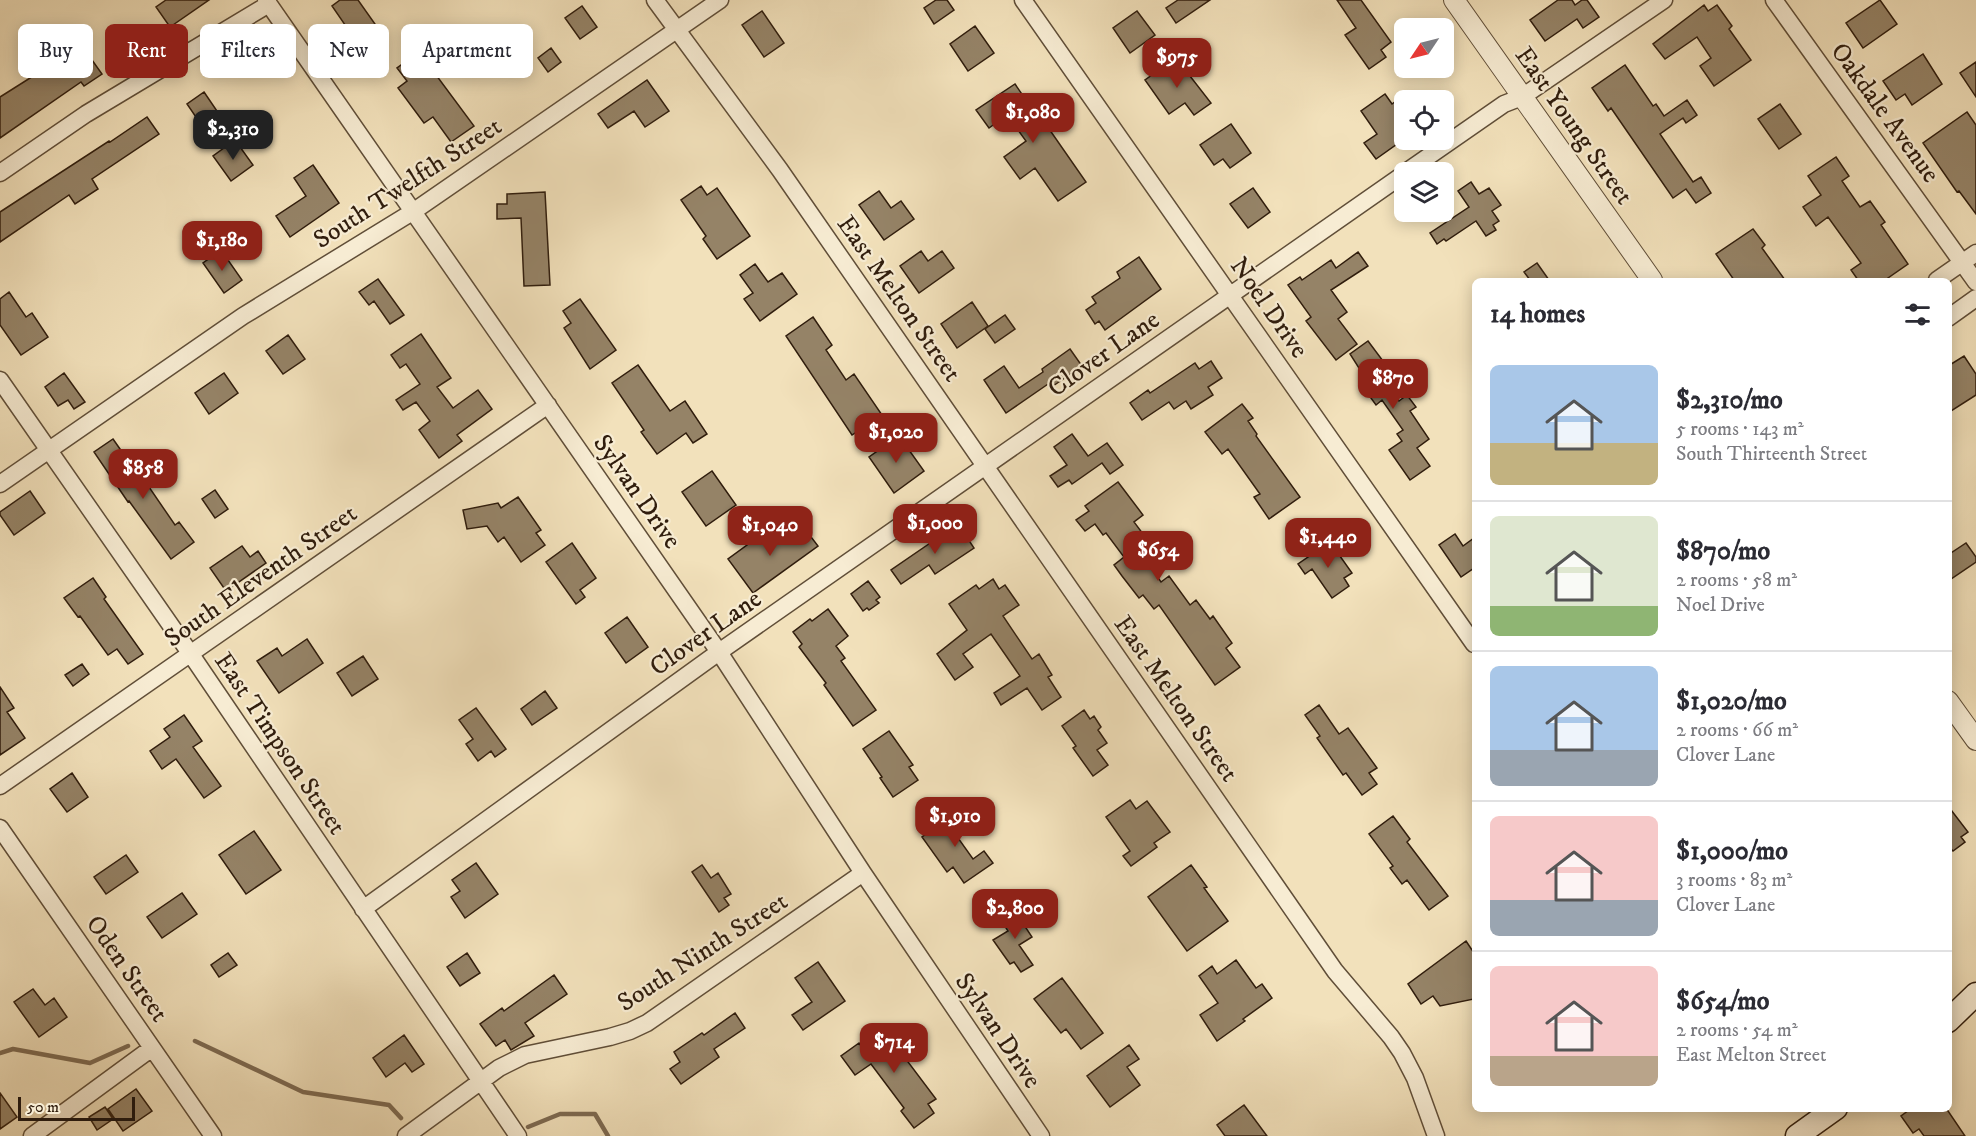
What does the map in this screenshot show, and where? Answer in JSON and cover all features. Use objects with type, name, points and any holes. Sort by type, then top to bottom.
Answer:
[{"type":"main road","points":[[1952,1017],[1976,994]]},
{"type":"main road","points":[[1952,1024],[1976,1009]]},
{"type":"main road","points":[[1797,1136],[1830,1112]]},
{"type":"street","name":"East Melton Street","points":[[655,0],[780,170],[1335,971],[1397,1045],[1411,1069],[1436,1136]]},
{"type":"street","name":"South Twelfth Street","points":[[0,484],[243,316],[414,211],[720,0]]},
{"type":"street","name":"Noel Drive","points":[[1023,0],[1472,641]]},
{"type":"street","name":"East Young Street","points":[[1454,0],[1652,278]]},
{"type":"street","name":"Clover Lane","points":[[1421,162],[1504,104],[1522,97],[1664,0]]},
{"type":"street","name":"Oakdale Avenue","points":[[1774,0],[1969,258],[1976,282]]},
{"type":"street","points":[[0,173],[86,114],[268,2]]},
{"type":"street","name":"Sylvan Drive","points":[[268,2],[719,652],[863,873],[1041,1136]]},
{"type":"street","name":"Clover Lane","points":[[363,909],[719,652],[1394,181]]},
{"type":"street","points":[[1940,278],[1969,258]]},
{"type":"street","points":[[1952,315],[1976,298]]},
{"type":"street","name":"East Timpson Street","points":[[0,380],[190,653],[518,1136]]},
{"type":"street","name":"South Eleventh Street","points":[[0,786],[548,405]]},
{"type":"street","points":[[1952,707],[1976,740]]},
{"type":"street","name":"Oden Street","points":[[0,828],[213,1136]]},
{"type":"street","name":"South Ninth Street","points":[[406,1136],[499,1068],[525,1055],[610,1038],[647,1023],[863,873]]},
{"type":"street","points":[[32,1136],[152,1048]]},
{"type":"building","points":[[166,0],[209,0],[174,24],[168,24],[156,7]]},
{"type":"building","points":[[340,0],[358,0],[375,24],[344,24],[332,6]]},
{"type":"building","points":[[936,0],[947,0],[954,10],[934,24],[924,8]]},
{"type":"building","points":[[1178,0],[1210,0],[1176,23],[1166,8]]},
{"type":"building","points":[[1337,0],[1361,0],[1391,42],[1381,50],[1386,57],[1369,69],[1345,35],[1356,28]]},
{"type":"building","points":[[1558,0],[1572,0],[1575,5],[1582,0],[1587,0],[1599,17],[1583,28],[1577,19],[1545,41],[1530,20]]},
{"type":"building","points":[[1880,0],[1897,24],[1863,48],[1846,23]]},
{"type":"building","points":[[1704,5],[1708,11],[1717,5],[1732,26],[1729,29],[1751,60],[1714,86],[1700,66],[1711,58],[1697,37],[1665,59],[1653,44]]},
{"type":"building","points":[[582,6],[597,27],[580,39],[565,18]]},
{"type":"building","points":[[762,11],[784,43],[764,57],[742,25]]},
{"type":"building","points":[[1137,11],[1155,35],[1130,53],[1113,28]]},
{"type":"building","points":[[975,26],[994,53],[968,71],[950,44]]},
{"type":"building","points":[[551,48],[561,62],[548,72],[538,58]]},
{"type":"building","points":[[1923,54],[1942,84],[1912,105],[1905,94],[1896,100],[1883,81]]},
{"type":"building","points":[[1176,58],[1211,103],[1194,115],[1185,103],[1169,114],[1145,80]]},
{"type":"building","points":[[93,61],[102,74],[84,86],[81,82],[0,138],[0,97],[30,78],[93,78]]},
{"type":"building","points":[[1976,62],[1976,97],[1960,73]]},
{"type":"building","points":[[1625,65],[1653,106],[1656,104],[1664,116],[1687,100],[1697,115],[1686,123],[1683,118],[1660,134],[1693,182],[1701,177],[1711,193],[1696,203],[1686,189],[1673,198],[1611,108],[1608,111],[1592,88]]},
{"type":"building","points":[[405,78],[438,78],[474,126],[451,142],[433,117],[424,123],[398,88],[407,81]]},
{"type":"building","points":[[647,80],[669,111],[645,127],[634,111],[608,128],[598,114]]},
{"type":"building","points":[[1015,84],[1086,182],[1058,201],[1035,168],[1020,179],[1004,157],[1026,141],[1007,115],[989,128],[976,110]]},
{"type":"building","points":[[204,92],[217,111],[200,123],[187,104]]},
{"type":"building","points":[[1385,94],[1392,104],[1394,102],[1394,146],[1376,159],[1364,143],[1377,134],[1361,111]]},
{"type":"building","points":[[1780,104],[1801,134],[1779,149],[1758,119]]},
{"type":"building","points":[[1967,112],[1976,125],[1976,214],[1959,191],[1957,192],[1923,143]]},
{"type":"building","points":[[147,117],[159,134],[92,179],[98,189],[75,204],[69,195],[0,242],[0,212]]},
{"type":"building","points":[[1231,124],[1251,153],[1230,168],[1223,159],[1214,165],[1200,145]]},
{"type":"building","points":[[235,140],[253,165],[231,181],[213,156]]},
{"type":"building","points":[[1836,157],[1849,176],[1842,181],[1860,207],[1870,201],[1885,222],[1881,225],[1908,264],[1888,278],[1857,278],[1851,270],[1861,263],[1828,217],[1816,226],[1803,207],[1821,195],[1808,176]]},
{"type":"building","points":[[313,165],[339,203],[290,237],[276,216],[306,196],[294,178]]},
{"type":"building","points":[[1471,182],[1479,194],[1489,188],[1501,205],[1492,211],[1499,221],[1493,225],[1496,230],[1486,236],[1476,221],[1446,241],[1444,239],[1437,244],[1430,233],[1446,222],[1454,222],[1454,217],[1469,207],[1458,191]]},
{"type":"building","points":[[701,186],[707,195],[717,188],[750,236],[717,259],[703,239],[706,236],[681,200]]},
{"type":"building","points":[[1253,188],[1270,212],[1248,228],[1230,204]]},
{"type":"building","points":[[879,191],[891,208],[901,201],[914,219],[884,240],[859,205]]},
{"type":"building","points":[[545,192],[550,285],[524,286],[521,218],[497,219],[497,204],[507,204],[507,194]]},
{"type":"building","points":[[1753,229],[1765,245],[1762,248],[1784,278],[1733,278],[1716,254]]},
{"type":"building","points":[[221,250],[242,280],[224,293],[203,263]]},
{"type":"building","points":[[921,251],[928,261],[942,251],[954,268],[919,293],[900,266]]},
{"type":"building","points":[[1358,252],[1368,266],[1331,290],[1347,312],[1338,319],[1357,344],[1336,360],[1306,321],[1311,317],[1288,285],[1300,277],[1302,280],[1331,260],[1336,268]]},
{"type":"building","points":[[1139,257],[1161,289],[1105,330],[1099,321],[1095,324],[1086,310],[1096,303],[1092,297],[1120,278],[1117,272]]},
{"type":"building","points":[[1537,263],[1548,278],[1528,278],[1524,272]]},
{"type":"building","points":[[755,264],[768,282],[782,273],[797,294],[760,321],[744,299],[753,293],[740,275]]},
{"type":"building","points":[[378,279],[404,315],[390,324],[374,301],[369,305],[359,292]]},
{"type":"building","points":[[9,292],[26,317],[32,313],[48,337],[21,355],[0,325],[0,299]]},
{"type":"building","points":[[580,299],[616,350],[590,369],[564,328],[571,323],[563,311]]},
{"type":"building","points":[[972,302],[988,326],[957,348],[941,324]]},
{"type":"building","points":[[1005,315],[1015,329],[995,343],[985,329]]},
{"type":"building","points":[[813,317],[832,345],[826,350],[846,380],[854,374],[882,415],[852,435],[786,336]]},
{"type":"building","points":[[421,334],[451,378],[437,387],[453,408],[478,390],[492,409],[457,435],[462,441],[439,458],[419,430],[430,421],[416,402],[403,410],[396,400],[420,384],[406,364],[400,368],[391,355]]},
{"type":"building","points":[[288,335],[305,359],[283,374],[266,351]]},
{"type":"building","points":[[1368,341],[1392,373],[1384,379],[1399,401],[1407,395],[1416,407],[1410,411],[1429,439],[1417,448],[1430,466],[1410,480],[1389,450],[1402,441],[1397,434],[1403,430],[1382,400],[1376,405],[1360,383],[1366,379],[1350,354]]},
{"type":"building","points":[[1070,349],[1082,366],[1053,386],[1051,382],[1006,413],[984,380],[1004,366],[1019,388],[1043,372],[1042,369]]},
{"type":"building","points":[[1964,356],[1976,374],[1976,395],[1952,410],[1952,364]]},
{"type":"building","points":[[1211,361],[1222,378],[1208,387],[1213,395],[1191,409],[1186,401],[1174,409],[1169,402],[1142,420],[1130,403],[1148,390],[1150,393],[1195,363],[1199,369]]},
{"type":"building","points":[[638,365],[670,411],[685,401],[707,434],[693,443],[686,433],[657,454],[641,432],[644,430],[612,383]]},
{"type":"building","points":[[64,373],[85,402],[74,409],[68,400],[58,406],[45,387]]},
{"type":"building","points":[[224,373],[238,393],[209,414],[195,393]]},
{"type":"building","points":[[1242,404],[1253,418],[1248,421],[1257,434],[1256,436],[1300,497],[1269,519],[1254,497],[1260,494],[1228,449],[1222,454],[1205,432]]},
{"type":"building","points":[[1072,434],[1088,456],[1107,443],[1123,465],[1110,474],[1102,463],[1072,484],[1069,480],[1058,487],[1050,476],[1067,465],[1054,447]]},
{"type":"building","points":[[899,436],[924,471],[894,493],[869,457]]},
{"type":"building","points":[[113,439],[175,525],[179,522],[194,542],[171,559],[94,452]]},
{"type":"building","points":[[712,471],[736,505],[706,526],[682,492]]},
{"type":"building","points":[[1118,482],[1143,515],[1134,522],[1155,550],[1144,558],[1161,582],[1169,576],[1190,605],[1196,600],[1210,619],[1213,616],[1232,643],[1226,648],[1240,667],[1215,685],[1159,605],[1154,609],[1143,595],[1139,598],[1114,565],[1124,557],[1106,533],[1103,535],[1095,524],[1085,531],[1076,520],[1089,511],[1085,506]]},
{"type":"building","points":[[215,490],[228,509],[215,518],[202,499]]},
{"type":"building","points":[[30,491],[45,513],[14,535],[0,512]]},
{"type":"building","points":[[518,497],[541,530],[536,533],[545,545],[521,562],[504,537],[498,542],[487,526],[467,529],[463,510],[498,503],[501,508]]},
{"type":"building","points":[[958,524],[974,548],[935,574],[929,565],[901,584],[891,570]]},
{"type":"building","points":[[773,526],[785,543],[805,529],[818,546],[753,593],[728,559]]},
{"type":"building","points":[[1455,534],[1463,546],[1472,539],[1472,569],[1461,577],[1439,545]]},
{"type":"building","points":[[1330,542],[1352,573],[1344,578],[1349,586],[1332,598],[1312,569],[1305,574],[1298,564]]},
{"type":"building","points":[[572,543],[596,578],[580,590],[585,597],[576,604],[546,562]]},
{"type":"building","points":[[1966,543],[1976,557],[1976,562],[1952,578],[1952,552]]},
{"type":"building","points":[[242,546],[250,557],[258,551],[266,563],[226,591],[210,568]]},
{"type":"building","points":[[93,578],[106,597],[104,599],[143,654],[128,664],[117,649],[108,655],[64,598]]},
{"type":"building","points":[[993,579],[999,589],[1005,585],[1019,605],[1003,616],[1032,659],[1039,654],[1052,675],[1048,677],[1061,697],[1042,710],[1027,688],[1001,705],[994,693],[1020,676],[991,634],[963,654],[973,667],[955,680],[937,654],[967,630],[949,604],[976,585],[979,589]]},
{"type":"building","points":[[868,581],[880,597],[876,600],[879,603],[863,611],[851,594]]},
{"type":"building","points":[[828,609],[848,636],[836,646],[845,658],[841,661],[876,710],[853,726],[824,685],[826,683],[799,647],[802,644],[793,632]]},
{"type":"building","points":[[627,617],[648,647],[626,663],[605,633]]},
{"type":"building","points":[[307,639],[323,663],[279,693],[257,661],[277,648],[282,656]]},
{"type":"building","points":[[363,656],[378,679],[352,696],[337,673]]},
{"type":"building","points":[[82,664],[89,674],[73,686],[65,675]]},
{"type":"building","points":[[0,687],[14,708],[7,712],[25,738],[0,755]]},
{"type":"building","points":[[545,691],[557,708],[532,725],[521,709]]},
{"type":"building","points":[[1319,705],[1339,734],[1348,728],[1377,768],[1369,773],[1377,784],[1362,795],[1346,773],[1343,775],[1317,738],[1320,736],[1305,715]]},
{"type":"building","points":[[476,708],[506,749],[495,757],[491,751],[478,761],[466,744],[473,739],[459,720]]},
{"type":"building","points":[[1084,710],[1090,719],[1094,716],[1101,727],[1098,730],[1107,743],[1097,750],[1108,765],[1093,776],[1073,748],[1076,746],[1062,726]]},
{"type":"building","points":[[184,715],[202,741],[193,747],[221,786],[204,798],[176,759],[162,769],[150,751],[170,737],[164,729]]},
{"type":"building","points":[[889,731],[913,765],[909,767],[918,780],[893,797],[863,749]]},
{"type":"building","points":[[72,773],[88,797],[67,812],[50,789]]},
{"type":"building","points":[[1130,800],[1136,809],[1147,801],[1170,832],[1154,843],[1157,847],[1131,866],[1123,856],[1130,851],[1106,817]]},
{"type":"building","points":[[959,811],[971,828],[958,838],[973,859],[984,851],[993,863],[964,883],[953,867],[947,872],[922,837]]},
{"type":"building","points":[[1952,811],[1968,832],[1961,837],[1965,842],[1953,851]]},
{"type":"building","points":[[1393,816],[1410,839],[1407,842],[1448,896],[1429,910],[1407,880],[1402,884],[1390,868],[1393,866],[1369,834]]},
{"type":"building","points":[[254,831],[281,870],[246,894],[219,855]]},
{"type":"building","points":[[126,855],[138,872],[106,894],[94,877]]},
{"type":"building","points":[[476,863],[498,894],[465,918],[451,897],[460,891],[452,880]]},
{"type":"building","points":[[702,865],[711,878],[718,873],[731,894],[724,898],[729,905],[719,912],[692,872]]},
{"type":"building","points":[[1191,865],[1207,887],[1204,888],[1228,921],[1187,951],[1148,897]]},
{"type":"building","points":[[182,893],[197,914],[162,938],[147,917]]},
{"type":"building","points":[[1019,908],[1026,919],[1022,922],[1032,937],[1019,945],[1033,965],[1021,972],[1014,962],[1010,964],[993,940],[1008,931],[1001,920]]},
{"type":"building","points":[[1466,941],[1472,950],[1472,999],[1440,1006],[1433,996],[1421,1004],[1408,984]]},
{"type":"building","points":[[228,953],[237,965],[219,977],[211,965]]},
{"type":"building","points":[[467,953],[480,973],[460,986],[447,967]]},
{"type":"building","points":[[1236,960],[1256,988],[1262,984],[1272,998],[1217,1041],[1200,1015],[1218,1003],[1199,976],[1212,966],[1217,974]]},
{"type":"building","points":[[818,962],[845,1001],[803,1030],[792,1015],[812,1002],[795,978]]},
{"type":"building","points":[[554,975],[567,994],[525,1023],[534,1036],[511,1050],[505,1040],[496,1046],[480,1024],[502,1008],[504,1011]]},
{"type":"building","points":[[1062,978],[1103,1033],[1081,1049],[1066,1029],[1061,1033],[1034,999]]},
{"type":"building","points":[[33,989],[45,1005],[54,998],[67,1017],[39,1037],[14,1002]]},
{"type":"building","points":[[735,1013],[745,1028],[714,1049],[719,1057],[681,1084],[670,1069],[680,1062],[674,1052],[702,1033],[704,1035]]},
{"type":"building","points":[[887,1027],[902,1048],[899,1050],[936,1099],[928,1104],[934,1113],[914,1128],[901,1111],[904,1108],[871,1064],[855,1075],[841,1056],[859,1043],[861,1046]]},
{"type":"building","points":[[404,1035],[424,1064],[412,1072],[405,1063],[386,1077],[373,1058]]},
{"type":"building","points":[[1129,1045],[1139,1059],[1127,1067],[1140,1085],[1110,1107],[1087,1076]]},
{"type":"building","points":[[136,1089],[152,1111],[123,1131],[108,1109]]},
{"type":"building","points":[[0,1093],[17,1117],[0,1129]]},
{"type":"building","points":[[1244,1105],[1267,1136],[1225,1136],[1217,1125]]},
{"type":"building","points":[[105,1107],[113,1119],[97,1130],[89,1117]]},
{"type":"building","points":[[1906,1112],[1949,1112],[1965,1136],[1924,1136],[1919,1129],[1913,1133],[1901,1116]]},
{"type":"waterway","points":[[195,1041],[303,1092],[389,1105],[401,1118]]},
{"type":"waterway","points":[[0,1053],[13,1049],[90,1063],[128,1046]]},
{"type":"waterway","points":[[528,1127],[560,1114],[595,1114],[608,1136]]}]
